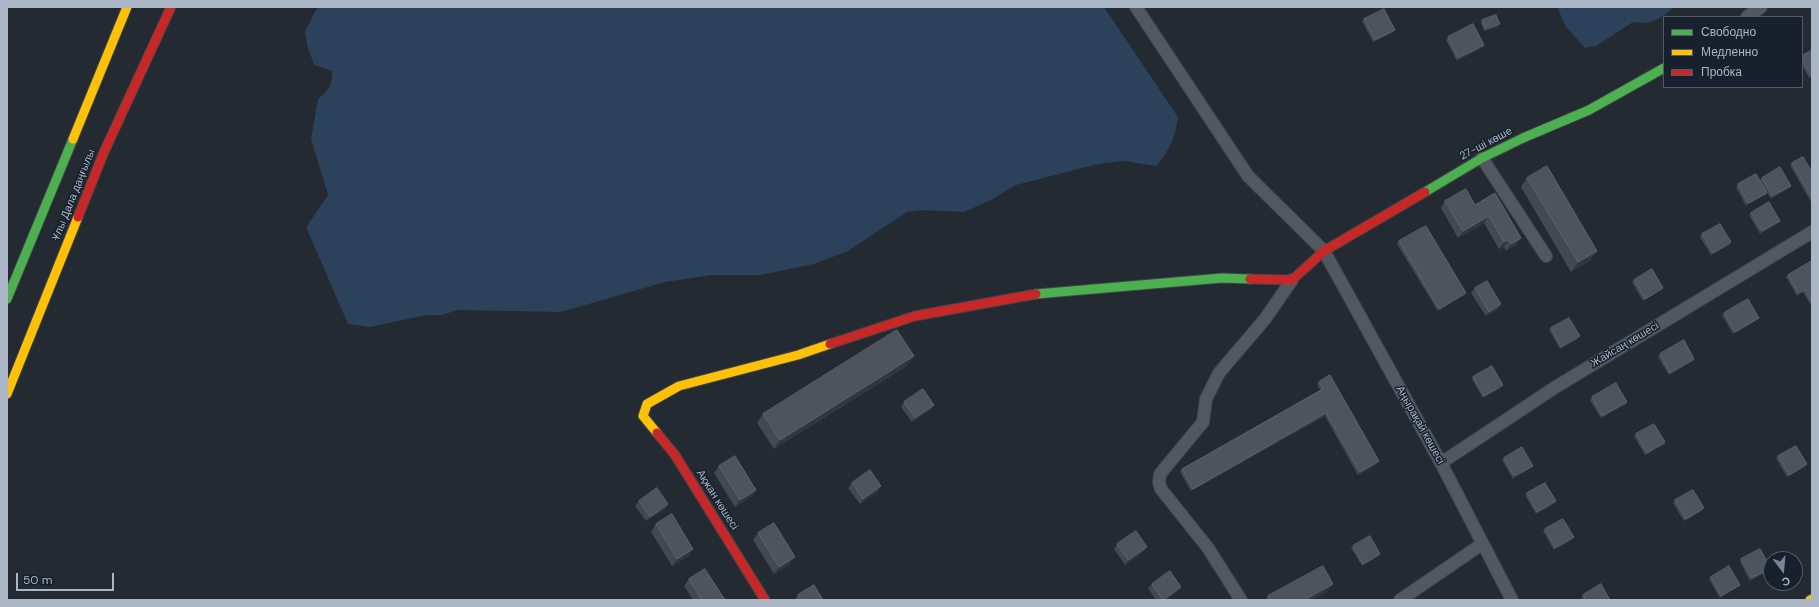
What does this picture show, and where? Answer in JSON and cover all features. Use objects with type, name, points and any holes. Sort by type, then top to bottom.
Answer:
[{"type":"street","name":"Ұлы Дала даңғылы","points":[[7,298],[126,7]]},
{"type":"street","name":"Ұлы Дала даңғылы","points":[[7,394],[104,152],[171,7]]},
{"type":"street","name":"Аңырақай көшесі","points":[[1136,7],[1248,176],[1324,252],[1441,463],[1512,600]]},
{"type":"street","points":[[1748,16],[1761,7]]},
{"type":"street","name":"27-ші көше","points":[[1292,280],[1324,252],[1482,158],[1523,138],[1589,110],[1663,69]]},
{"type":"street","points":[[1482,158],[1546,256]]},
{"type":"street","name":"Жайсаң көшесі","points":[[1441,463],[1554,388],[1812,232]]},
{"type":"street","name":"Ақжан көшесі","points":[[765,600],[675,455],[643,416],[647,404],[679,386],[798,355],[915,316],[1029,295],[1222,278],[1292,280]]},
{"type":"street","points":[[1241,600],[1208,548],[1161,489],[1159,482],[1160,474],[1203,422],[1206,399],[1219,373],[1265,319],[1292,280]]},
{"type":"street","points":[[1400,600],[1482,544]]},
{"type":"water","points":[[319,7],[1104,7],[1178,117],[1176,131],[1171,143],[1165,155],[1156,166],[1123,161],[1098,164],[1016,185],[989,201],[964,212],[921,210],[907,212],[848,251],[814,264],[761,275],[712,275],[665,282],[561,312],[458,310],[442,315],[427,315],[370,327],[348,324],[306,227],[328,195],[311,139],[318,99],[325,93],[331,83],[332,71],[314,65],[307,45],[305,31]]},
{"type":"water","points":[[1557,7],[1675,7],[1660,18],[1648,23],[1633,22],[1596,46],[1585,48],[1566,27]]},
{"type":"building","points":[[1384,9],[1395,30],[1375,40],[1364,19]]},
{"type":"building","points":[[1496,15],[1500,24],[1486,29],[1482,20]]},
{"type":"building","points":[[1473,24],[1484,45],[1458,58],[1448,37]]},
{"type":"building","points":[[1812,50],[1812,75],[1803,62],[1803,55]]},
{"type":"building","points":[[1803,157],[1812,172],[1812,198],[1792,163]]},
{"type":"building","points":[[1547,166],[1597,251],[1578,262],[1527,178]]},
{"type":"building","points":[[1780,167],[1791,186],[1772,196],[1762,178]]},
{"type":"building","points":[[1756,174],[1767,193],[1748,203],[1738,184]]},
{"type":"building","points":[[1466,189],[1475,205],[1495,193],[1521,238],[1511,244],[1509,240],[1504,242],[1489,216],[1463,231],[1445,201]]},
{"type":"building","points":[[1769,202],[1780,221],[1762,231],[1751,213]]},
{"type":"building","points":[[1720,224],[1731,242],[1713,253],[1702,234]]},
{"type":"building","points":[[1426,226],[1466,293],[1439,309],[1399,241]]},
{"type":"building","points":[[1812,261],[1812,302],[1805,290],[1798,293],[1788,275]]},
{"type":"building","points":[[1652,269],[1663,288],[1645,299],[1634,280]]},
{"type":"building","points":[[1487,281],[1501,304],[1489,312],[1475,288]]},
{"type":"building","points":[[1748,299],[1759,318],[1735,332],[1724,313]]},
{"type":"building","points":[[1569,318],[1580,336],[1561,347],[1551,328]]},
{"type":"building","points":[[897,330],[914,356],[780,440],[763,414]]},
{"type":"building","points":[[1684,340],[1694,359],[1670,373],[1660,354]]},
{"type":"building","points":[[1492,366],[1503,385],[1484,396],[1473,377]]},
{"type":"building","points":[[1330,375],[1379,461],[1360,472],[1326,413],[1193,489],[1182,469],[1323,389],[1319,382]]},
{"type":"building","points":[[1616,383],[1627,402],[1602,416],[1592,397]]},
{"type":"building","points":[[923,389],[934,405],[915,418],[904,402]]},
{"type":"building","points":[[1654,424],[1665,442],[1647,453],[1636,434]]},
{"type":"building","points":[[1796,446],[1807,464],[1789,475],[1778,456]]},
{"type":"building","points":[[1522,447],[1533,466],[1514,476],[1504,458]]},
{"type":"building","points":[[735,456],[756,490],[740,500],[719,466]]},
{"type":"building","points":[[870,470],[881,486],[863,499],[852,483]]},
{"type":"building","points":[[1545,483],[1556,501],[1537,512],[1527,493]]},
{"type":"building","points":[[657,488],[668,504],[650,517],[639,501]]},
{"type":"building","points":[[1693,490],[1704,508],[1686,519],[1675,500]]},
{"type":"building","points":[[672,514],[693,549],[677,559],[656,524]]},
{"type":"building","points":[[1563,519],[1574,537],[1555,548],[1545,529]]},
{"type":"building","points":[[774,523],[795,557],[779,567],[758,533]]},
{"type":"building","points":[[1136,531],[1147,547],[1128,560],[1117,544]]},
{"type":"building","points":[[1370,536],[1380,554],[1363,564],[1353,546]]},
{"type":"building","points":[[1760,549],[1763,554],[1763,572],[1752,578],[1741,559]]},
{"type":"building","points":[[1323,566],[1333,584],[1304,600],[1270,600],[1268,596]]},
{"type":"building","points":[[1729,566],[1740,585],[1721,596],[1711,577]]},
{"type":"building","points":[[705,569],[725,600],[702,600],[689,579]]},
{"type":"building","points":[[1170,571],[1181,587],[1163,600],[1152,584]]},
{"type":"building","points":[[1601,584],[1610,600],[1586,600],[1583,595]]},
{"type":"building","points":[[814,585],[823,600],[801,600],[798,595]]},
{"type":"traffic: fast","points":[[1425,192],[1482,158],[1523,138],[1589,110],[1663,69]]},
{"type":"traffic: fast","points":[[7,299],[73,139]]},
{"type":"traffic: fast","points":[[1036,294],[1222,278],[1250,279]]},
{"type":"traffic: slow","points":[[73,139],[127,7]]},
{"type":"traffic: slow","points":[[7,394],[78,217]]},
{"type":"traffic: slow","points":[[657,433],[643,416],[647,404],[679,386],[798,355],[830,344]]},
{"type":"traffic: jam","points":[[78,217],[104,152],[171,7]]},
{"type":"traffic: jam","points":[[1250,279],[1292,280],[1324,251],[1425,192]]},
{"type":"traffic: jam","points":[[830,344],[915,316],[1036,294]]},
{"type":"traffic: jam","points":[[657,433],[675,455],[765,600]]}]
